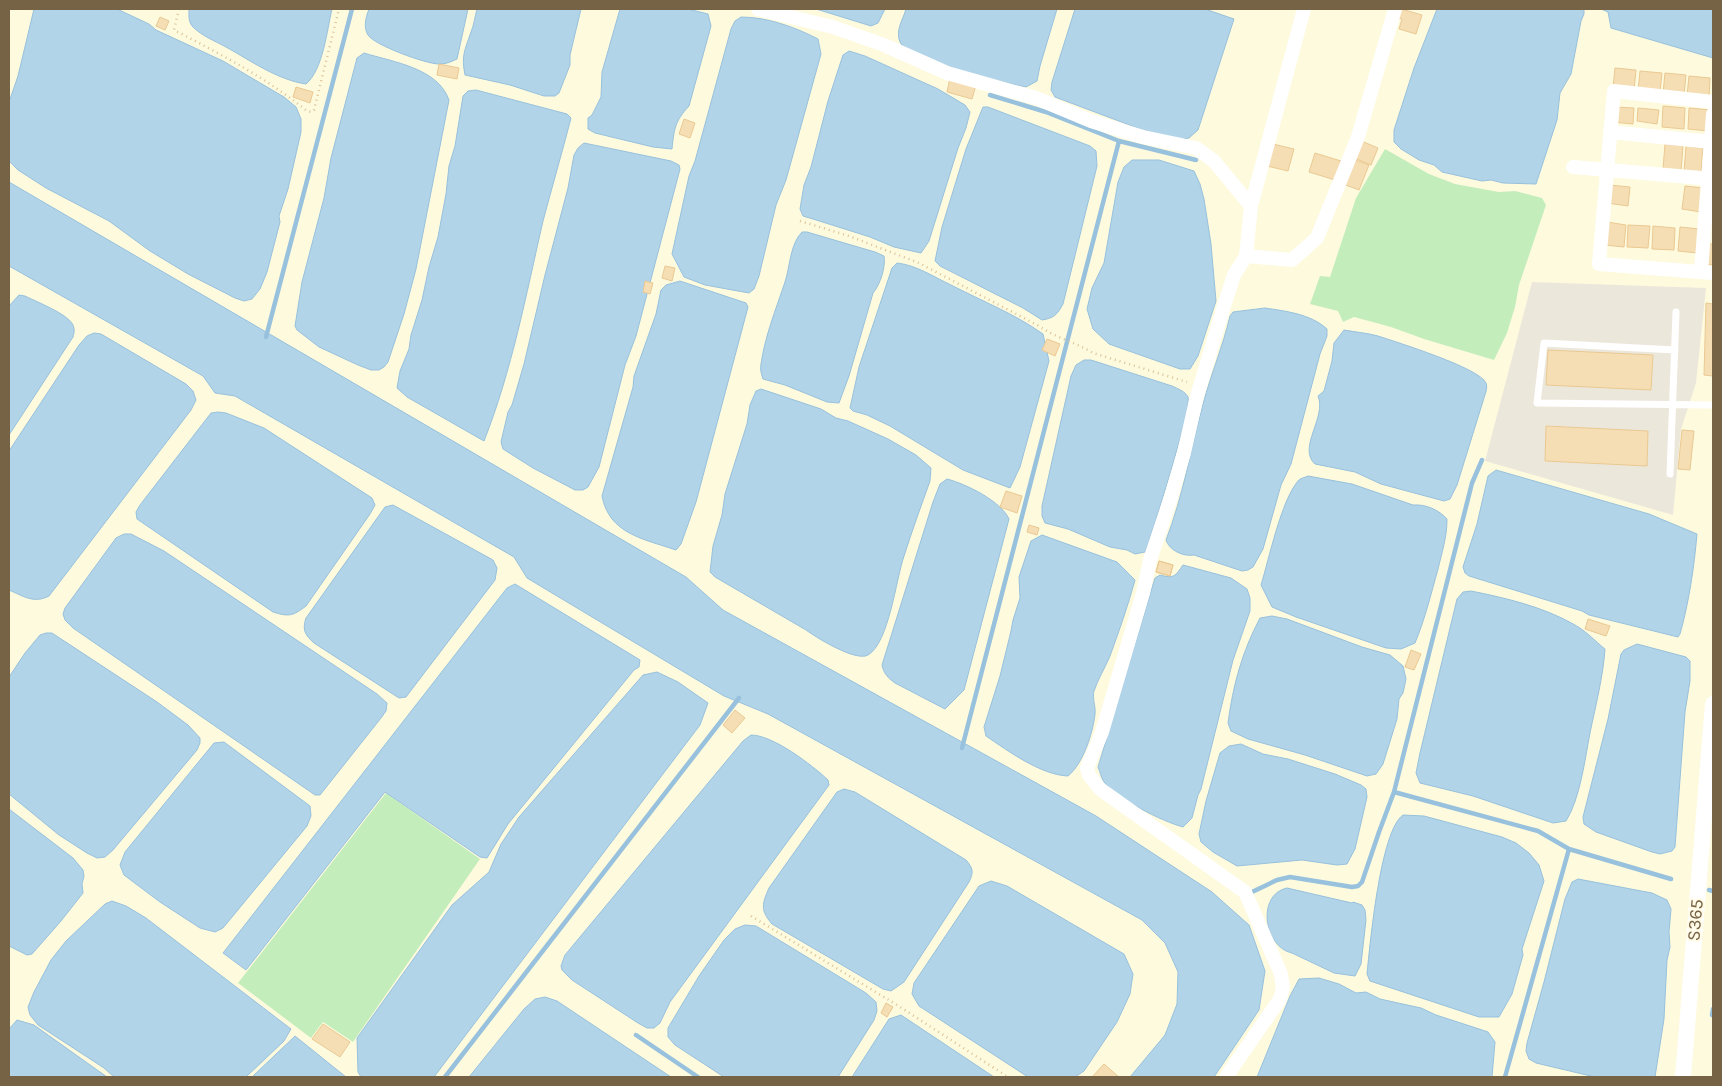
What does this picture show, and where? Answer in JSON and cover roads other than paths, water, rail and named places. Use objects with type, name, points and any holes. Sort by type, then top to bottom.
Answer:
[{"type":"street","points":[[758,9],[833,27],[884,45],[947,74],[1036,98],[1091,121],[1142,137],[1196,148],[1214,161],[1251,206]]},
{"type":"street","points":[[1226,1077],[1280,999],[1283,988],[1281,974],[1246,892],[1100,790],[1089,775],[1087,768],[1102,732],[1143,593],[1150,560],[1174,488],[1200,386],[1234,275],[1246,256],[1251,206],[1304,9]]},
{"type":"street","points":[[1246,256],[1292,260],[1317,238],[1358,137],[1395,9]]},
{"type":"street","points":[[1713,102],[1614,91],[1599,264],[1707,273],[1713,114]]},
{"type":"street","points":[[1610,132],[1711,142]]},
{"type":"street","points":[[1573,167],[1711,179]]},
{"type":"street","name":"S365","points":[[1682,1077],[1713,704]]},
{"type":"lane","points":[[1670,474],[1676,312]]},
{"type":"lane","points":[[1675,350],[1544,343],[1537,403],[1713,405]]},
{"type":"water","points":[[34,9],[117,9],[149,24],[156,30],[223,61],[284,97],[296,107],[301,119],[301,132],[288,189],[279,216],[280,222],[267,272],[260,289],[252,299],[244,301],[235,298],[188,274],[150,251],[109,221],[46,188],[18,170],[9,161],[9,102],[18,76]]},
{"type":"water","points":[[189,9],[332,9],[317,69],[306,84],[275,74],[204,36],[191,25]]},
{"type":"water","points":[[369,9],[468,9],[457,59],[444,64],[432,63],[380,44],[366,32]]},
{"type":"water","points":[[477,9],[581,9],[570,55],[570,65],[559,93],[555,96],[544,96],[510,85],[465,75],[464,53]]},
{"type":"water","points":[[620,9],[688,9],[708,14],[711,26],[689,106],[676,126],[672,149],[653,147],[595,133],[588,129],[588,118],[592,115],[601,97],[602,72]]},
{"type":"water","points":[[816,9],[885,9],[878,23],[871,26]]},
{"type":"water","points":[[906,9],[1057,9],[1037,81],[1026,87],[938,64],[907,50],[900,42],[898,33]]},
{"type":"water","points":[[1075,9],[1205,9],[1234,19],[1198,130],[1189,138],[1182,139],[1148,132],[1055,97],[1051,90],[1052,82]]},
{"type":"water","points":[[1437,9],[1584,9],[1571,74],[1560,93],[1557,120],[1536,184],[1482,181],[1442,172],[1434,165],[1419,160],[1401,149],[1394,142],[1394,130],[1414,68]]},
{"type":"water","points":[[1601,9],[1713,9],[1713,58],[1611,28],[1608,12]]},
{"type":"water","points":[[741,17],[771,21],[818,39],[821,54],[786,180],[776,205],[759,276],[754,289],[749,293],[705,285],[684,277],[672,254],[689,176],[695,161],[731,29],[735,21]]},
{"type":"water","points":[[849,51],[865,56],[938,89],[965,105],[970,112],[929,241],[921,253],[894,247],[870,237],[803,216],[800,209],[804,185],[811,167],[828,101],[843,55]]},
{"type":"water","points":[[364,53],[401,63],[425,73],[443,89],[449,100],[416,269],[388,362],[379,370],[371,370],[319,347],[297,330],[295,326],[302,282],[324,198],[331,158],[357,58]]},
{"type":"water","points":[[476,90],[567,114],[571,118],[543,221],[503,387],[484,441],[407,397],[397,388],[400,371],[409,349],[411,335],[438,237],[449,166],[455,146],[463,96],[468,91]]},
{"type":"water","points":[[983,107],[988,107],[1090,146],[1096,151],[1097,166],[1063,304],[1057,313],[1050,318],[1042,320],[1023,308],[940,266],[935,261],[942,227],[966,149]]},
{"type":"water","points":[[584,143],[671,161],[679,165],[680,169],[636,336],[625,365],[599,467],[588,487],[583,490],[575,490],[533,468],[503,449],[501,442],[508,412],[512,405],[524,364],[568,188],[574,155]]},
{"type":"water","points":[[1132,160],[1159,160],[1194,171],[1200,184],[1211,244],[1216,301],[1198,356],[1190,369],[1180,369],[1109,344],[1093,329],[1087,309],[1092,288],[1104,263],[1118,182],[1124,167]]},
{"type":"water","points":[[9,182],[686,577],[723,610],[1096,816],[1212,892],[1249,925],[1265,971],[1259,1010],[1214,1077],[1130,1077],[1165,1035],[1177,1004],[1178,972],[1165,943],[1142,920],[768,714],[724,696],[527,578],[514,557],[235,396],[215,393],[203,376],[9,266]]},
{"type":"water","points":[[802,232],[884,256],[882,276],[873,293],[849,376],[839,403],[827,402],[785,385],[763,379],[761,373],[761,364],[768,333],[785,282],[795,243]]},
{"type":"water","points":[[897,263],[925,272],[1010,314],[1043,334],[1049,361],[1020,467],[1010,488],[963,470],[890,426],[867,415],[853,411],[850,408],[859,367],[892,268]]},
{"type":"water","points":[[680,281],[746,303],[748,307],[696,502],[681,544],[676,550],[640,538],[620,527],[606,509],[602,496],[633,387],[634,376],[656,314],[661,290],[666,285]]},
{"type":"water","points":[[19,295],[25,296],[59,313],[70,321],[74,331],[73,337],[9,435],[9,306]]},
{"type":"water","points":[[1265,308],[1298,314],[1313,320],[1327,329],[1327,336],[1320,354],[1291,464],[1281,485],[1263,549],[1253,567],[1242,571],[1194,555],[1181,554],[1173,550],[1166,540],[1182,489],[1206,393],[1230,316],[1233,312]]},
{"type":"water","points":[[1344,330],[1378,336],[1436,356],[1469,370],[1486,383],[1487,389],[1457,485],[1450,499],[1444,501],[1381,484],[1355,472],[1315,464],[1310,457],[1310,441],[1319,413],[1320,404],[1318,396],[1324,391],[1332,361],[1334,343]]},
{"type":"water","points":[[94,333],[101,334],[186,384],[193,391],[196,400],[191,410],[49,596],[33,599],[9,590],[9,451],[79,345],[87,336]]},
{"type":"water","points":[[1084,360],[1091,360],[1172,386],[1188,397],[1188,406],[1178,446],[1145,552],[1135,554],[1127,550],[1110,547],[1068,529],[1045,523],[1042,516],[1042,506],[1071,376],[1076,365]]},
{"type":"water","points":[[761,389],[821,409],[836,418],[848,421],[888,439],[916,455],[931,468],[930,481],[904,556],[887,624],[875,648],[868,655],[855,655],[827,643],[715,577],[710,572],[713,546],[722,515],[725,494],[747,424],[750,405],[756,391]]},
{"type":"water","points":[[211,413],[226,413],[264,428],[372,498],[375,505],[306,606],[294,614],[283,615],[273,612],[137,519],[136,512],[140,505]]},
{"type":"water","points":[[1496,470],[1649,514],[1697,534],[1689,597],[1678,637],[1589,615],[1582,611],[1469,576],[1465,573],[1463,567],[1477,524],[1488,476]]},
{"type":"water","points":[[1308,476],[1352,484],[1413,505],[1427,507],[1436,510],[1447,519],[1438,569],[1425,616],[1415,643],[1401,649],[1386,648],[1272,607],[1261,585],[1286,502],[1298,481]]},
{"type":"water","points":[[947,479],[982,494],[999,506],[1009,519],[964,690],[945,709],[895,683],[887,676],[882,665],[933,502],[940,484]]},
{"type":"water","points":[[393,505],[493,560],[497,568],[495,580],[406,697],[399,698],[314,643],[306,635],[304,629],[306,618],[385,507]]},
{"type":"water","points":[[124,534],[131,534],[164,551],[377,694],[387,703],[386,711],[381,718],[320,795],[315,795],[73,628],[65,620],[63,614],[65,608],[116,538]]},
{"type":"water","points":[[1042,535],[1117,562],[1135,580],[1110,656],[1094,691],[1095,714],[1090,739],[1083,756],[1068,776],[1058,775],[1025,761],[986,736],[984,727],[1000,676],[1020,598],[1019,577],[1031,541]]},
{"type":"water","points":[[1183,565],[1231,578],[1247,589],[1250,598],[1250,611],[1233,660],[1201,789],[1192,818],[1183,827],[1152,815],[1119,795],[1104,782],[1098,767],[1155,578],[1160,575],[1174,576]]},
{"type":"water","points":[[515,584],[640,660],[639,667],[634,670],[508,824],[487,858],[480,857],[385,792],[246,970],[223,953],[507,588]]},
{"type":"water","points":[[1471,591],[1511,600],[1551,613],[1579,627],[1605,649],[1601,680],[1581,779],[1575,802],[1566,821],[1553,823],[1473,796],[1420,783],[1416,773],[1420,753],[1457,599],[1463,592]]},
{"type":"water","points":[[1272,616],[1287,619],[1362,647],[1390,655],[1403,666],[1406,679],[1403,693],[1399,699],[1397,719],[1383,764],[1376,774],[1367,776],[1305,755],[1248,739],[1231,731],[1228,723],[1230,709],[1243,656],[1260,618]]},
{"type":"water","points":[[52,633],[157,702],[188,725],[200,738],[197,750],[113,850],[105,857],[97,858],[59,835],[9,794],[9,677],[40,635]]},
{"type":"water","points":[[1637,644],[1686,657],[1690,661],[1690,681],[1685,712],[1675,847],[1672,851],[1660,854],[1596,832],[1584,824],[1583,817],[1608,719],[1621,654],[1624,650]]},
{"type":"water","points":[[657,672],[678,682],[708,703],[700,725],[434,1077],[361,1077],[358,1072],[357,1038],[452,905],[489,872],[501,844],[519,817],[643,675]]},
{"type":"water","points":[[751,735],[770,740],[792,752],[828,780],[829,785],[670,1002],[660,1023],[654,1028],[647,1028],[572,980],[562,970],[561,966],[565,955],[743,741]]},
{"type":"water","points":[[224,742],[310,806],[311,816],[307,826],[223,928],[215,932],[200,928],[160,902],[124,875],[120,865],[125,852],[214,743]]},
{"type":"water","points":[[1241,744],[1263,754],[1288,759],[1335,774],[1366,789],[1367,797],[1355,849],[1347,864],[1337,865],[1302,860],[1237,866],[1213,852],[1201,842],[1199,834],[1206,801],[1220,753],[1229,746]]},
{"type":"water","points":[[844,789],[855,792],[966,860],[972,870],[969,882],[904,982],[891,991],[883,989],[772,924],[765,915],[763,907],[769,888],[837,792]]},
{"type":"water","points":[[9,809],[73,858],[83,870],[84,876],[82,884],[83,893],[32,954],[27,955],[9,946]]},
{"type":"water","points":[[1403,815],[1424,816],[1502,837],[1516,843],[1529,853],[1539,865],[1544,881],[1522,949],[1523,955],[1512,994],[1499,1017],[1479,1017],[1370,981],[1367,974],[1368,959],[1382,865],[1395,825]]},
{"type":"water","points":[[1578,879],[1652,893],[1667,900],[1671,909],[1664,1019],[1655,1077],[1595,1077],[1536,1063],[1529,1059],[1526,1051],[1527,1043],[1565,899],[1572,882]]},
{"type":"water","points":[[991,881],[1007,886],[1124,954],[1133,974],[1130,994],[1117,1022],[1084,1071],[1075,1077],[1028,1077],[919,1006],[912,994],[914,983],[979,886]]},
{"type":"water","points":[[1287,888],[1362,905],[1365,910],[1366,920],[1361,964],[1355,976],[1334,973],[1282,949],[1275,941],[1267,921],[1268,910],[1271,900],[1277,893]]},
{"type":"water","points":[[112,901],[126,906],[146,918],[291,1029],[284,1041],[246,1077],[114,1077],[104,1068],[38,1025],[30,1015],[28,1007],[51,960],[66,941],[105,904]]},
{"type":"water","points":[[745,925],[756,926],[866,993],[876,1002],[877,1011],[874,1020],[838,1077],[724,1077],[675,1045],[668,1037],[668,1028],[699,976],[724,940],[735,929]]},
{"type":"water","points":[[1319,978],[1339,984],[1356,993],[1366,992],[1380,999],[1421,1008],[1436,1015],[1488,1032],[1495,1042],[1492,1077],[1257,1077],[1290,996],[1299,979]]},
{"type":"water","points":[[545,997],[557,1001],[671,1077],[469,1077],[524,1009],[535,999]]},
{"type":"water","points":[[901,1015],[994,1077],[852,1077],[889,1019]]},
{"type":"water","points":[[17,1020],[34,1025],[107,1077],[9,1077],[9,1029]]},
{"type":"water","points":[[295,1036],[346,1077],[252,1077]]},
{"type":"waterway","points":[[266,337],[352,9]]},
{"type":"waterway","points":[[990,95],[1046,112],[1119,141],[1196,160]]},
{"type":"waterway","points":[[962,748],[1119,141]]},
{"type":"waterway","points":[[1394,792],[1472,483],[1482,460]]},
{"type":"waterway","points":[[445,1077],[739,698]]},
{"type":"waterway","points":[[1252,892],[1277,880],[1290,877],[1352,887],[1358,886],[1362,882],[1394,792],[1538,831],[1569,849],[1671,879]]},
{"type":"waterway","points":[[1505,1077],[1569,849]]},
{"type":"waterway","points":[[1709,890],[1713,891]]},
{"type":"waterway","points":[[1712,1015],[1713,1009]]},
{"type":"waterway","points":[[636,1035],[698,1077]]}]
